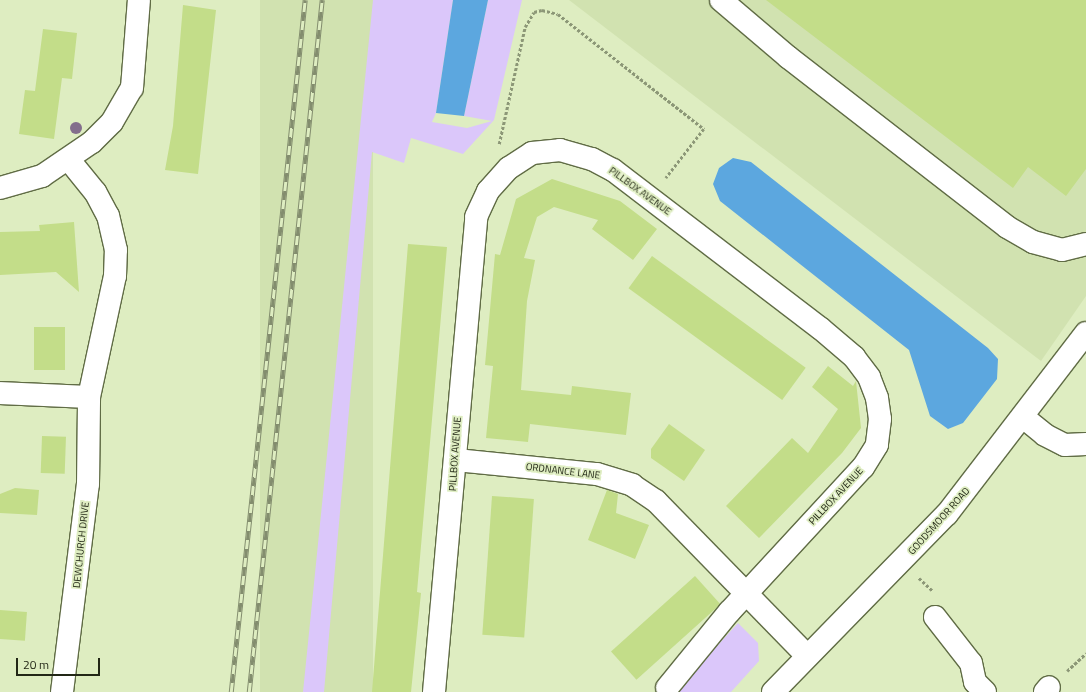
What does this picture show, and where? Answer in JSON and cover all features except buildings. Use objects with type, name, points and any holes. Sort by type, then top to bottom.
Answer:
[{"type":"street","points":[[0,188],[24,184],[69,160],[112,122],[132,88],[139,0]]},
{"type":"street","points":[[721,0],[788,57],[1007,227],[1033,242],[1062,250],[1086,244]]},
{"type":"street","name":"PILLBOX AVENUE","points":[[434,692],[456,460],[476,217],[488,191],[509,168],[532,153],[560,150],[592,159],[613,170],[854,357],[869,377],[878,398],[880,419],[877,446],[863,467],[747,592]]},
{"type":"street","name":"DEWCHURCH DRIVE","points":[[62,692],[88,484],[89,397],[115,276],[116,250],[108,216],[95,192],[69,160]]},
{"type":"street","name":"GOODSMOOR ROAD","points":[[773,692],[806,656],[947,514],[1086,333]]},
{"type":"street","points":[[0,393],[89,397]]},
{"type":"street","points":[[1023,417],[1045,435],[1065,445],[1086,444]]},
{"type":"street","name":"ORDNANCE LANE","points":[[456,460],[597,474],[632,485],[656,501],[747,592],[774,625],[806,656]]},
{"type":"street","points":[[667,688],[747,592]]},
{"type":"street","points":[[935,617],[971,663],[980,687]]},
{"type":"path","points":[[509,168],[498,148],[525,27],[534,12],[542,10],[558,14],[704,129],[651,198]]},
{"type":"shaded area","points":[[260,0],[373,0],[373,692],[260,692]]},
{"type":"shaded area","points":[[373,0],[453,0],[436,113],[432,122],[467,128],[492,121],[464,116],[488,0],[522,0],[494,120],[463,154],[411,138],[404,163],[372,152],[324,692],[303,692]]},
{"type":"shaded area","points":[[569,0],[1086,0],[1086,296],[1041,361]]},
{"type":"shaded area","points":[[738,623],[758,643],[759,661],[731,692],[675,692]]},
{"type":"water","points":[[453,0],[488,0],[464,116],[436,113]]},
{"type":"water","points":[[733,158],[751,162],[988,348],[998,359],[997,379],[963,423],[948,429],[930,416],[909,350],[720,201],[713,184],[719,168]]},
{"type":"railway","points":[[231,692],[305,0]]},
{"type":"railway","points":[[249,692],[322,0]]}]
